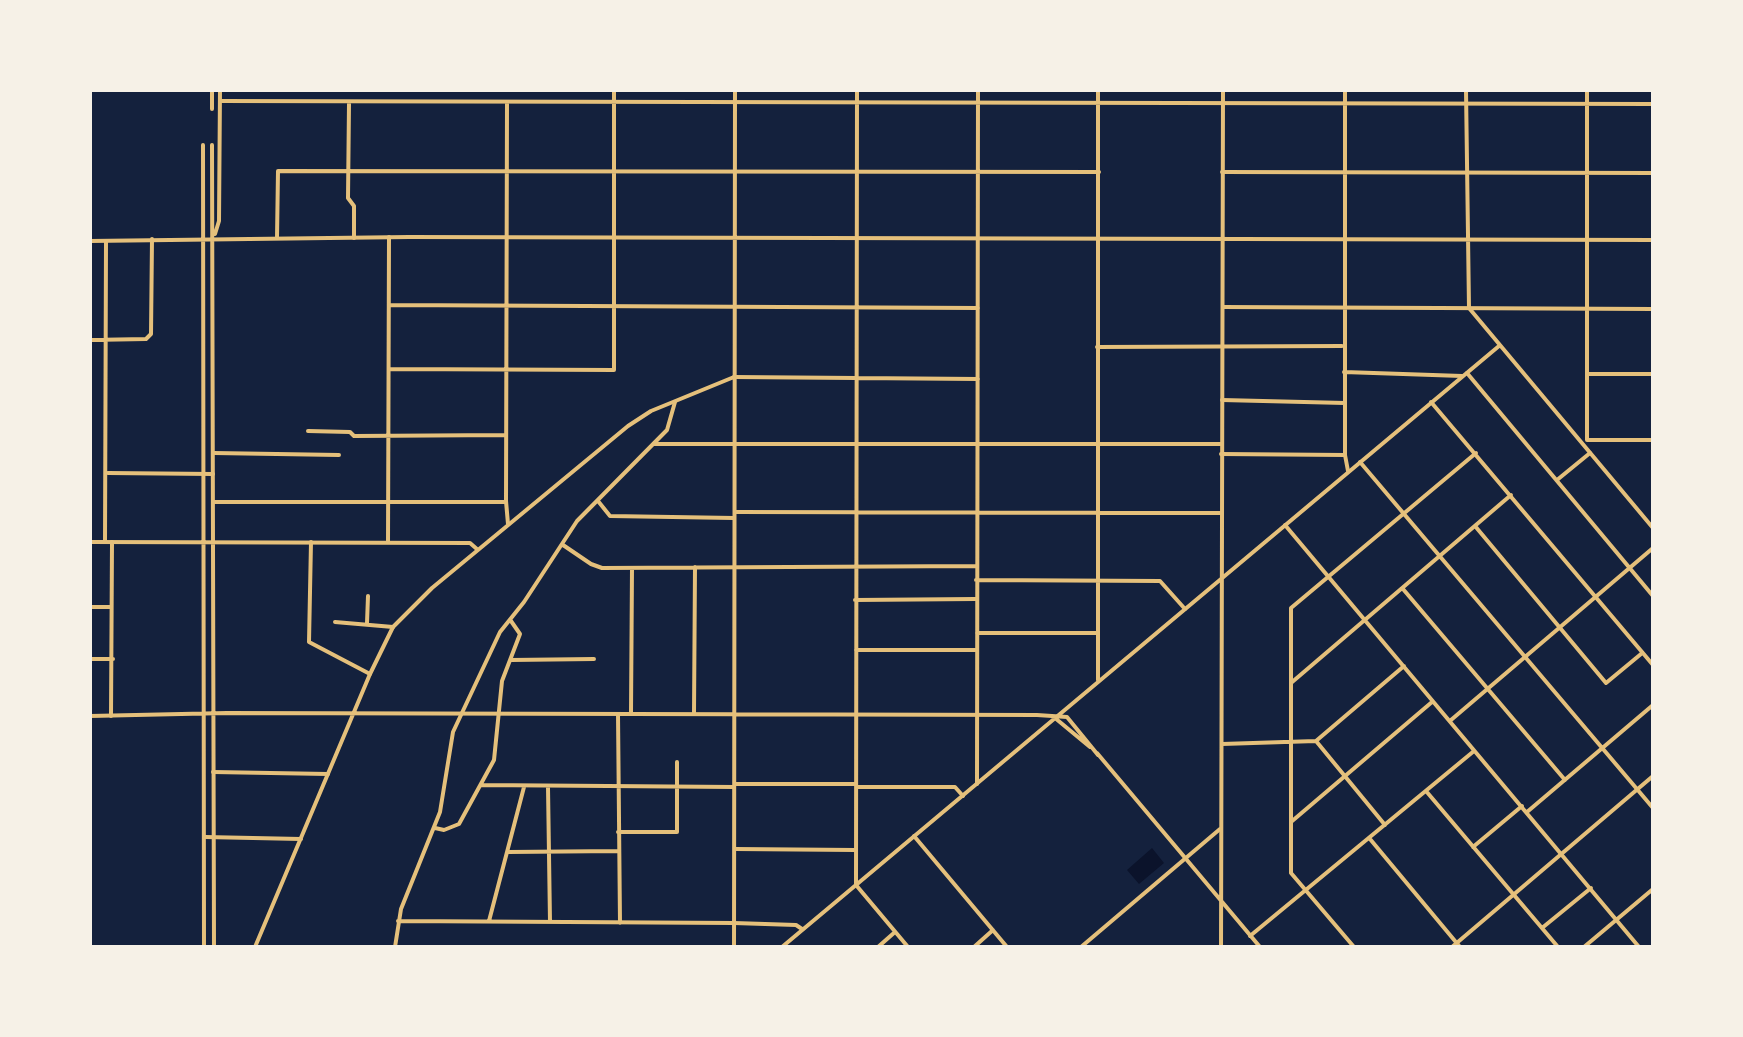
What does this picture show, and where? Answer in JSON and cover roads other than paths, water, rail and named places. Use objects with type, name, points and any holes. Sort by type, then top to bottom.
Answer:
[{"type":"street","points":[[212,90],[212,109]]},
{"type":"street","points":[[213,238],[220,221],[220,90]]},
{"type":"street","points":[[389,370],[614,370],[614,90]]},
{"type":"street","points":[[734,947],[735,90]]},
{"type":"street","points":[[857,90],[856,885],[908,947]]},
{"type":"street","points":[[976,784],[978,90]]},
{"type":"street","points":[[1098,90],[1098,680]]},
{"type":"street","points":[[1221,947],[1223,90]]},
{"type":"street","points":[[1346,90],[1344,455],[1348,471]]},
{"type":"street","points":[[1466,90],[1468,308],[1585,442],[1653,528]]},
{"type":"street","points":[[1585,442],[1587,90]]},
{"type":"street","points":[[220,101],[1653,104]]},
{"type":"street","points":[[348,102],[348,198],[354,206],[354,238]]},
{"type":"street","points":[[506,103],[508,524]]},
{"type":"street","points":[[204,144],[204,947]]},
{"type":"street","points":[[212,145],[214,947]]},
{"type":"street","points":[[277,238],[278,170],[1099,172]]},
{"type":"street","points":[[1222,172],[1653,173]]},
{"type":"street","points":[[388,542],[389,238]]},
{"type":"street","points":[[106,239],[111,716]]},
{"type":"street","points":[[90,340],[146,339],[152,334],[152,239]]},
{"type":"street","points":[[90,240],[1653,240]]},
{"type":"street","points":[[389,305],[978,308]]},
{"type":"street","points":[[1221,307],[1653,308]]},
{"type":"street","points":[[1097,346],[1344,346]]},
{"type":"street","points":[[782,947],[1499,346]]},
{"type":"street","points":[[1344,372],[1464,374],[1653,596]]},
{"type":"street","points":[[1588,374],[1653,374]]},
{"type":"street","points":[[255,947],[352,714],[393,627],[432,588],[628,426],[734,377],[978,379]]},
{"type":"street","points":[[1222,400],[1345,403]]},
{"type":"street","points":[[395,947],[398,921],[435,828],[453,732],[500,632],[577,521],[668,430],[674,402]]},
{"type":"street","points":[[1431,402],[1653,665]]},
{"type":"street","points":[[308,431],[388,436],[506,435]]},
{"type":"street","points":[[1585,442],[1653,440]]},
{"type":"street","points":[[655,444],[1222,444]]},
{"type":"street","points":[[214,453],[339,455]]},
{"type":"street","points":[[1354,947],[1291,873],[1291,608],[1476,453]]},
{"type":"street","points":[[1557,480],[1590,453]]},
{"type":"street","points":[[1222,454],[1344,455]]},
{"type":"street","points":[[1360,462],[1653,808]]},
{"type":"street","points":[[106,473],[214,474]]},
{"type":"street","points":[[1291,684],[1511,495]]},
{"type":"street","points":[[598,501],[610,516],[856,510],[1221,512]]},
{"type":"street","points":[[214,502],[506,502]]},
{"type":"street","points":[[1286,525],[1639,947]]},
{"type":"street","points":[[1475,526],[1606,683],[1643,653]]},
{"type":"street","points":[[90,542],[470,543],[478,550]]},
{"type":"street","points":[[311,542],[309,642],[370,674]]},
{"type":"street","points":[[562,544],[591,564],[632,568],[976,566]]},
{"type":"street","points":[[1450,721],[1653,548]]},
{"type":"street","points":[[694,567],[694,712]]},
{"type":"street","points":[[631,714],[632,568]]},
{"type":"street","points":[[976,580],[1160,581],[1185,609]]},
{"type":"street","points":[[1403,588],[1564,780]]},
{"type":"street","points":[[367,623],[368,596]]},
{"type":"street","points":[[855,600],[976,598]]},
{"type":"street","points":[[90,607],[112,607]]},
{"type":"street","points":[[435,828],[444,830],[459,824],[494,760],[502,681],[520,634],[509,619]]},
{"type":"street","points":[[335,622],[393,627]]},
{"type":"street","points":[[976,633],[1098,634]]},
{"type":"street","points":[[855,650],[976,650]]},
{"type":"street","points":[[90,659],[112,659]]},
{"type":"street","points":[[511,660],[594,659]]},
{"type":"street","points":[[1222,744],[1316,741],[1404,666]]},
{"type":"street","points":[[1291,822],[1434,701]]},
{"type":"street","points":[[1527,812],[1653,705]]},
{"type":"street","points":[[90,716],[694,712],[1055,718],[1098,755],[1260,947]]},
{"type":"street","points":[[618,714],[620,923]]},
{"type":"street","points":[[1316,741],[1385,825]]},
{"type":"street","points":[[1250,936],[1474,750]]},
{"type":"street","points":[[618,832],[676,832],[677,762]]},
{"type":"street","points":[[214,772],[328,774]]},
{"type":"street","points":[[1370,838],[1456,946],[1653,776]]},
{"type":"street","points":[[481,785],[955,787],[962,796]]},
{"type":"street","points":[[548,786],[550,922]]},
{"type":"street","points":[[488,921],[524,787]]},
{"type":"street","points":[[1426,791],[1558,947]]},
{"type":"street","points":[[1472,847],[1522,806]]},
{"type":"street","points":[[1081,947],[1220,830]]},
{"type":"street","points":[[914,836],[1007,947]]},
{"type":"street","points":[[204,837],[300,839]]},
{"type":"street","points":[[734,850],[856,850]]},
{"type":"street","points":[[507,852],[619,852]]},
{"type":"street","points":[[1542,928],[1590,888]]},
{"type":"street","points":[[1584,947],[1653,889]]},
{"type":"street","points":[[398,921],[734,923],[796,925],[802,930]]},
{"type":"street","points":[[974,947],[993,930]]},
{"type":"street","points":[[878,947],[896,932]]},
{"type":"water","points":[[1152,848],[1164,863],[1139,884],[1127,870]]}]
